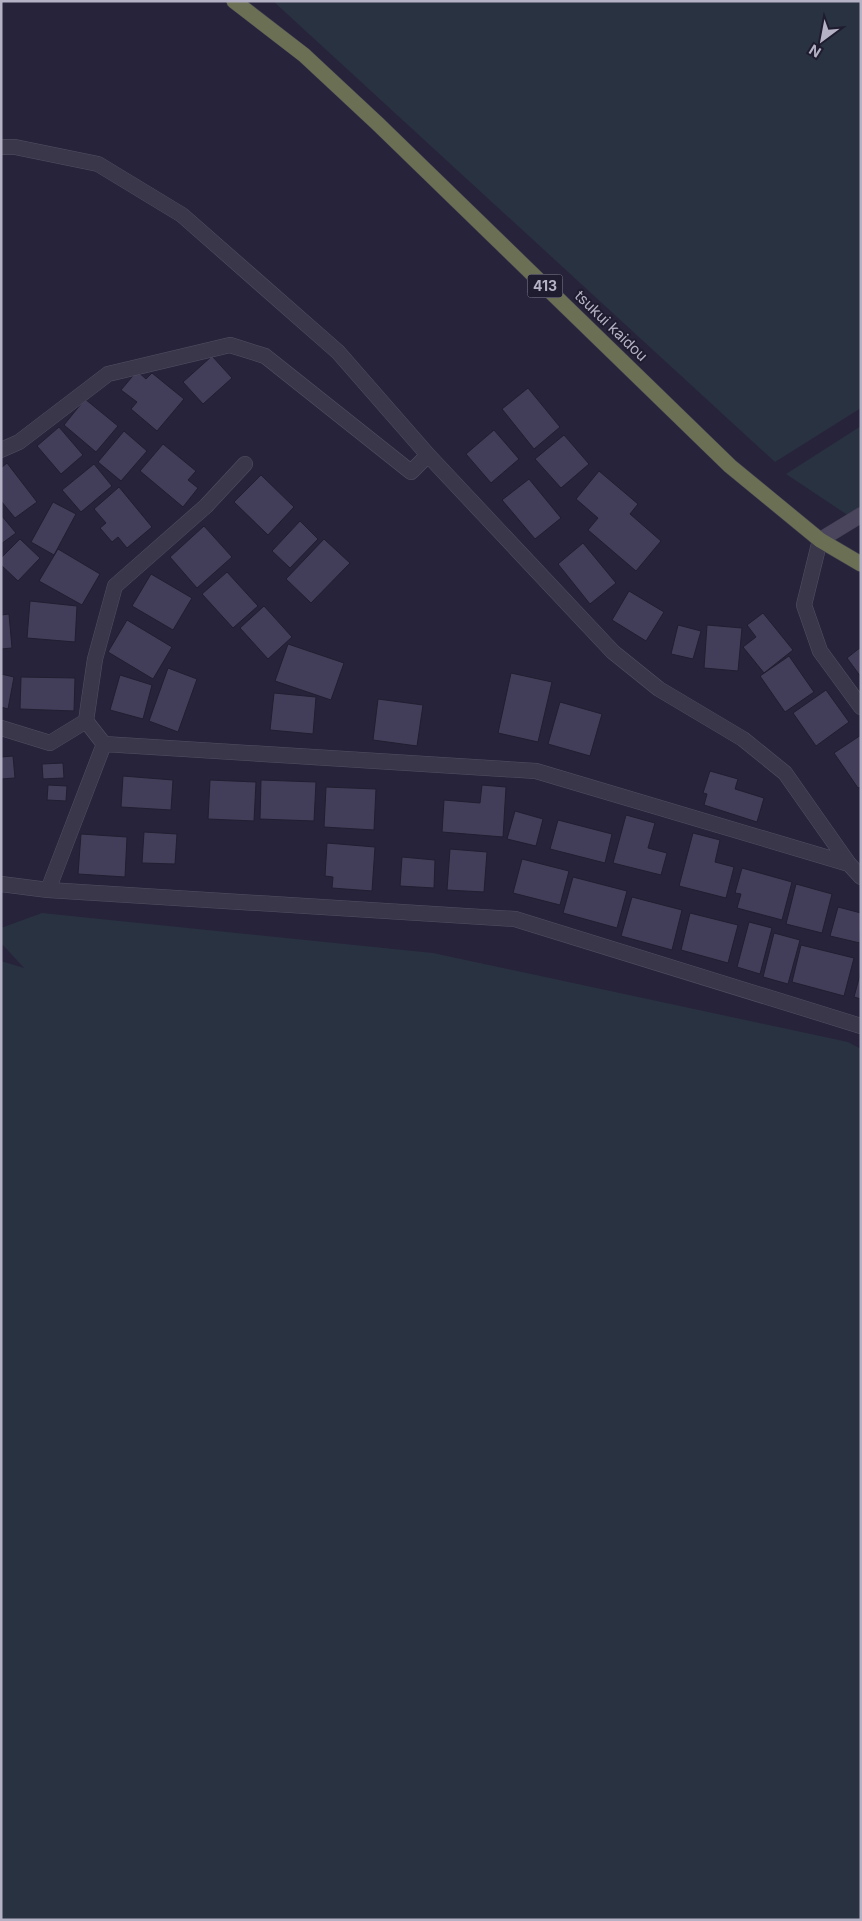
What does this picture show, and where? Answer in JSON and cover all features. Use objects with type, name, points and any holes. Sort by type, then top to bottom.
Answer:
[{"type":"highway","name":"tsukui kaidou","points":[[234,1],[304,55],[372,117],[730,466],[820,540],[861,564]]},
{"type":"street","points":[[1,147],[15,147],[98,164],[182,215],[338,352],[428,455],[613,652],[659,689],[743,740],[785,773],[848,864],[861,877]]},
{"type":"street","points":[[1,450],[19,442],[108,374],[230,346],[265,356],[411,472],[428,455]]},
{"type":"street","points":[[245,464],[206,506],[115,586],[95,659],[86,721],[104,744],[536,771],[848,864]]},
{"type":"street","points":[[861,515],[820,540],[804,605],[820,652],[861,707]]},
{"type":"street","points":[[1,728],[50,743],[86,721]]},
{"type":"street","points":[[48,890],[104,744]]},
{"type":"street","points":[[1,884],[48,890],[515,919],[861,1026]]},
{"type":"shaded area","points":[[273,1],[861,1],[861,408],[775,462]]},
{"type":"shaded area","points":[[861,426],[861,524],[786,474]]},
{"type":"shaded area","points":[[42,913],[433,953],[848,1042],[861,1049],[861,1920],[1,1920],[1,961],[24,968],[1,943],[1,928]]},
{"type":"building","points":[[212,356],[232,378],[203,404],[183,382]]},
{"type":"building","points":[[137,371],[146,379],[152,373],[184,399],[157,431],[131,409],[137,402],[121,390]]},
{"type":"building","points":[[528,388],[560,427],[534,449],[502,409]]},
{"type":"building","points":[[85,399],[118,426],[96,452],[64,425]]},
{"type":"building","points":[[59,427],[83,455],[61,474],[37,446]]},
{"type":"building","points":[[494,430],[519,459],[491,483],[466,454]]},
{"type":"building","points":[[124,431],[147,451],[121,481],[98,462]]},
{"type":"building","points":[[564,435],[589,464],[561,488],[535,459]]},
{"type":"building","points":[[163,444],[196,471],[188,480],[198,488],[183,507],[140,471]]},
{"type":"building","points":[[7,463],[37,502],[15,518],[1,501],[1,468]]},
{"type":"building","points":[[94,464],[112,486],[81,512],[62,490]]},
{"type":"building","points":[[599,471],[638,504],[630,514],[661,541],[636,571],[588,530],[598,518],[576,499]]},
{"type":"building","points":[[261,475],[294,507],[268,535],[234,502]]},
{"type":"building","points":[[529,479],[561,518],[535,539],[502,500]]},
{"type":"building","points":[[119,487],[152,527],[127,548],[118,537],[112,542],[100,528],[106,523],[94,509]]},
{"type":"building","points":[[53,502],[76,514],[54,555],[31,542]]},
{"type":"building","points":[[1,515],[16,533],[1,544]]},
{"type":"building","points":[[300,521],[318,539],[290,568],[272,551]]},
{"type":"building","points":[[204,526],[232,557],[197,588],[170,557]]},
{"type":"building","points":[[20,539],[40,558],[18,581],[1,565],[1,558]]},
{"type":"building","points":[[324,539],[350,563],[311,603],[286,579]]},
{"type":"building","points":[[583,543],[616,583],[590,604],[558,564]]},
{"type":"building","points":[[58,549],[100,574],[82,605],[39,581]]},
{"type":"building","points":[[227,572],[258,606],[233,628],[202,594]]},
{"type":"building","points":[[151,574],[192,598],[173,630],[132,606]]},
{"type":"building","points":[[629,591],[664,612],[646,641],[612,620]]},
{"type":"building","points":[[30,601],[77,606],[75,642],[27,638]]},
{"type":"building","points":[[264,606],[292,637],[268,659],[240,628]]},
{"type":"building","points":[[763,613],[793,650],[764,673],[743,647],[756,637],[747,625]]},
{"type":"building","points":[[9,614],[12,648],[1,649],[1,615]]},
{"type":"building","points":[[127,620],[172,647],[153,679],[108,652]]},
{"type":"building","points":[[678,625],[701,631],[693,659],[671,654]]},
{"type":"building","points":[[707,625],[742,628],[738,671],[704,668]]},
{"type":"building","points":[[288,644],[344,663],[331,700],[275,681]]},
{"type":"building","points":[[861,647],[861,677],[847,658]]},
{"type":"building","points":[[789,656],[814,692],[785,712],[760,676]]},
{"type":"building","points":[[168,668],[197,679],[178,732],[149,721]]},
{"type":"building","points":[[511,673],[552,682],[538,742],[498,733]]},
{"type":"building","points":[[1,674],[14,677],[8,709],[1,707]]},
{"type":"building","points":[[120,675],[152,685],[143,719],[110,710]]},
{"type":"building","points":[[21,677],[75,678],[74,711],[20,709]]},
{"type":"building","points":[[826,690],[849,722],[816,746],[793,713]]},
{"type":"building","points":[[274,693],[316,697],[313,734],[270,730]]},
{"type":"building","points":[[378,699],[423,705],[417,746],[373,740]]},
{"type":"building","points":[[560,702],[602,714],[590,756],[548,744]]},
{"type":"building","points":[[861,735],[861,787],[858,788],[834,753]]},
{"type":"building","points":[[13,756],[15,778],[1,779],[1,757]]},
{"type":"building","points":[[63,763],[64,778],[43,779],[42,764]]},
{"type":"building","points":[[710,771],[738,779],[735,789],[764,798],[757,822],[704,805],[707,794],[703,793]]},
{"type":"building","points":[[123,776],[173,780],[171,810],[121,807]]},
{"type":"building","points":[[210,780],[256,782],[254,821],[208,819]]},
{"type":"building","points":[[261,780],[316,782],[314,821],[260,819]]},
{"type":"building","points":[[48,785],[67,786],[66,801],[47,800]]},
{"type":"building","points":[[482,785],[506,787],[503,837],[442,832],[444,800],[480,803]]},
{"type":"building","points":[[326,787],[376,789],[374,830],[324,827]]},
{"type":"building","points":[[515,811],[543,819],[536,846],[507,839]]},
{"type":"building","points":[[626,815],[655,823],[648,848],[667,853],[661,875],[613,863]]},
{"type":"building","points":[[558,820],[612,834],[605,863],[550,849]]},
{"type":"building","points":[[144,832],[177,834],[175,864],[142,863]]},
{"type":"building","points":[[693,833],[720,840],[715,862],[734,867],[726,898],[679,886]]},
{"type":"building","points":[[81,834],[127,837],[125,877],[78,874]]},
{"type":"building","points":[[327,843],[375,847],[372,891],[332,888],[333,877],[325,876]]},
{"type":"building","points":[[450,849],[487,852],[484,892],[447,890]]},
{"type":"building","points":[[402,857],[435,860],[434,888],[400,886]]},
{"type":"building","points":[[522,859],[569,871],[560,905],[513,893]]},
{"type":"building","points":[[742,868],[792,882],[782,920],[737,908],[741,894],[735,893]]},
{"type":"building","points":[[573,877],[627,891],[617,928],[563,913]]},
{"type":"building","points":[[796,884],[832,894],[822,933],[786,924]]},
{"type":"building","points":[[632,897],[682,910],[672,950],[621,936]]},
{"type":"building","points":[[838,907],[861,913],[860,943],[830,936]]},
{"type":"building","points":[[690,913],[738,925],[728,963],[681,950]]},
{"type":"building","points":[[749,922],[772,928],[760,974],[737,967]]},
{"type":"building","points":[[774,933],[800,940],[788,984],[763,977]]},
{"type":"building","points":[[801,945],[854,958],[844,996],[792,982]]},
{"type":"building","points":[[861,971],[861,999],[854,997]]}]
